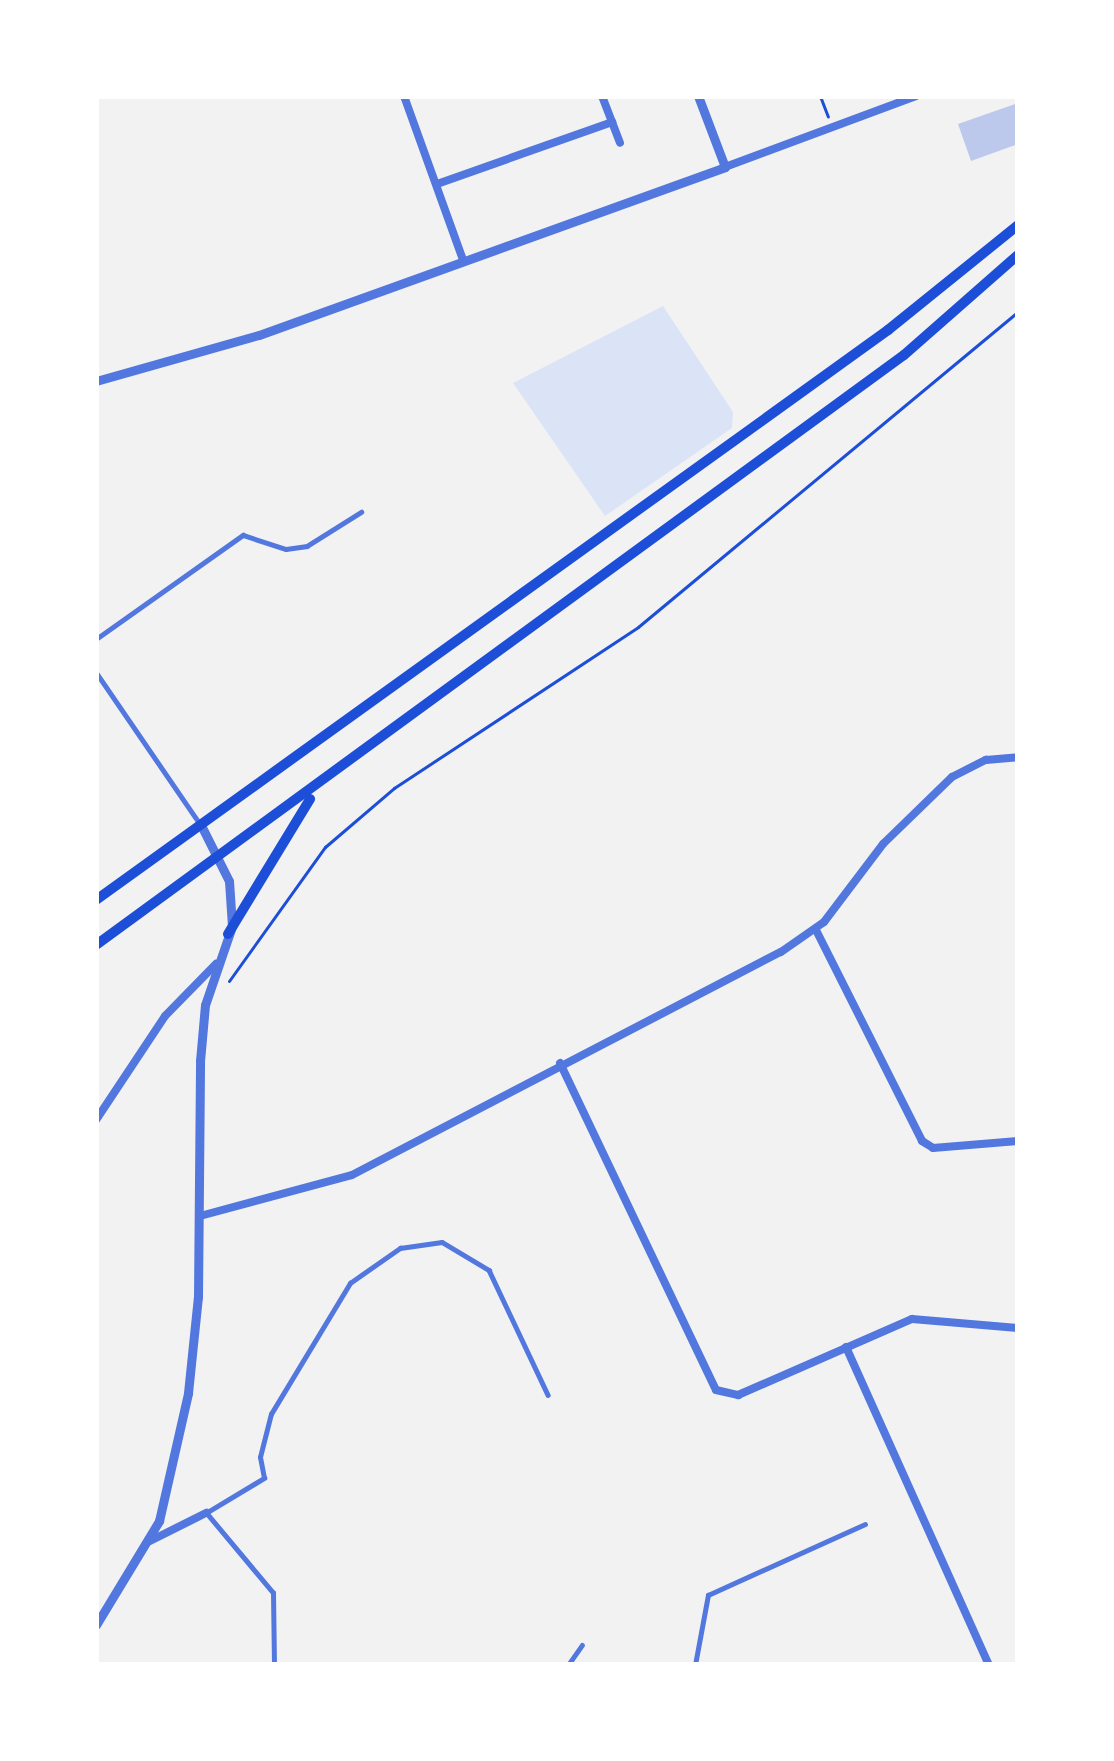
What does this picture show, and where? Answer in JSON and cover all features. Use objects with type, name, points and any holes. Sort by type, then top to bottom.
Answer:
[{"type":"main road","points":[[96,900],[888,330],[1018,225]]},
{"type":"main road","points":[[96,945],[316,790],[904,355],[1018,255]]},
{"type":"main road","points":[[228,934],[316,790]]},
{"type":"street","points":[[404,96],[464,260]]},
{"type":"street","points":[[602,96],[620,143]]},
{"type":"street","points":[[698,96],[725,167]]},
{"type":"street","points":[[96,381],[259,335],[916,96]]},
{"type":"street","points":[[437,184],[612,122]]},
{"type":"street","points":[[200,1216],[352,1174],[816,930],[924,800],[986,760],[1018,757]]},
{"type":"street","points":[[96,1625],[150,1541],[181,1438],[200,1216],[205,1005],[228,934],[229,880],[201,825]]},
{"type":"street","points":[[816,930],[922,1141],[933,1148],[1018,1141]]},
{"type":"street","points":[[96,1120],[165,1016],[216,964]]},
{"type":"street","points":[[560,1063],[716,1390],[738,1395],[912,1319],[1018,1328]]},
{"type":"street","points":[[847,1347],[989,1665]]},
{"type":"street","points":[[150,1541],[206,1513]]},
{"type":"lane","points":[[96,639],[243,535],[286,549],[307,546],[361,512]]},
{"type":"lane","points":[[96,672],[201,825]]},
{"type":"lane","points":[[274,1665],[273,1593],[206,1513],[264,1478],[260,1457],[271,1414],[333,1304],[350,1283],[419,1240],[442,1242],[489,1270],[548,1395]]},
{"type":"lane","points":[[695,1665],[708,1595],[865,1524]]},
{"type":"lane","points":[[568,1665],[582,1645]]},
{"type":"path","points":[[820,96],[831,126]]},
{"type":"path","points":[[205,1005],[247,964],[325,847],[376,802],[638,627],[1018,312]]},
{"type":"shaded area","points":[[663,306],[733,412],[732,428],[605,516],[513,383]]},
{"type":"building","points":[[1018,103],[1018,144],[971,161],[958,124]]}]
